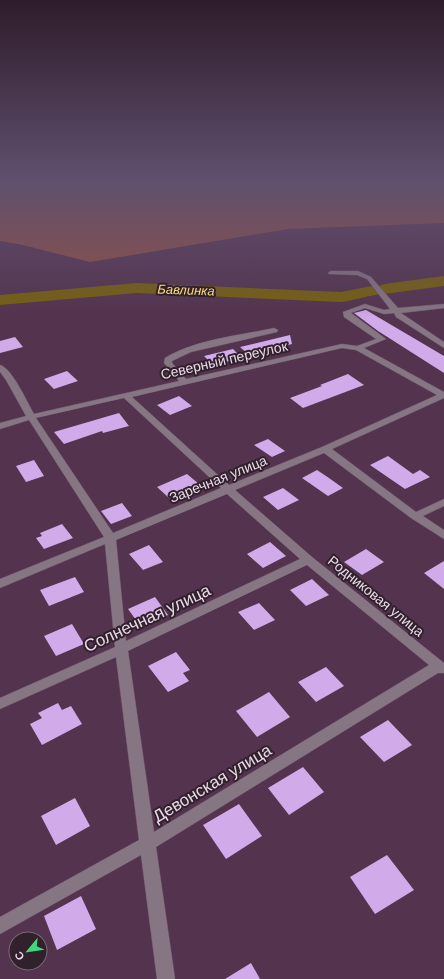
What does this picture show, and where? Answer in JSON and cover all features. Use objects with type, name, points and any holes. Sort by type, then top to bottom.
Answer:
[{"type":"street","points":[[330,272],[358,273],[369,278],[399,315],[444,346]]},
{"type":"street","points":[[358,348],[382,339],[347,315],[346,312],[365,306],[384,312],[444,306]]},
{"type":"street","points":[[185,383],[168,364],[168,360],[173,356],[201,347],[274,330]]},
{"type":"street","name":"Северный переулок","points":[[0,426],[31,417],[342,346],[358,348],[444,395]]},
{"type":"street","points":[[0,367],[10,379],[31,417],[110,537],[121,650],[166,979]]},
{"type":"street","name":"Заречная улица","points":[[0,584],[110,537],[230,490],[444,395]]},
{"type":"street","name":"Родниковая улица","points":[[126,396],[178,445],[308,560],[441,668]]},
{"type":"street","points":[[325,449],[415,516],[444,535]]},
{"type":"street","points":[[415,516],[444,502]]},
{"type":"street","name":"Солнечная улица","points":[[0,704],[121,650],[308,560]]},
{"type":"street","name":"Девонская улица","points":[[0,926],[147,844],[441,668]]},
{"type":"shaded area","points":[[0,228],[322,228],[288,229],[90,262],[23,245],[0,241]]},
{"type":"building","points":[[366,310],[444,356],[444,373],[378,331],[354,313]]},
{"type":"building","points":[[290,335],[292,344],[249,355],[240,347]]},
{"type":"building","points":[[15,337],[23,347],[0,353],[0,341]]},
{"type":"building","points":[[233,349],[242,358],[213,365],[204,356]]},
{"type":"building","points":[[67,371],[78,381],[54,389],[44,379]]},
{"type":"building","points":[[348,374],[364,385],[303,408],[290,398],[322,386],[320,385]]},
{"type":"building","points":[[179,396],[192,406],[170,415],[157,405]]},
{"type":"building","points":[[119,413],[129,426],[103,433],[102,431],[64,444],[54,432]]},
{"type":"building","points":[[268,439],[285,451],[272,457],[254,445]]},
{"type":"building","points":[[388,456],[413,474],[420,470],[430,477],[405,489],[370,465]]},
{"type":"building","points":[[34,460],[44,476],[26,482],[16,466]]},
{"type":"building","points":[[317,470],[343,488],[328,496],[302,478]]},
{"type":"building","points":[[187,474],[199,484],[169,498],[157,487]]},
{"type":"building","points":[[283,488],[299,500],[278,510],[263,497]]},
{"type":"building","points":[[122,503],[132,516],[111,524],[101,511]]},
{"type":"building","points":[[62,524],[73,538],[44,549],[36,538],[42,536],[40,533]]},
{"type":"building","points":[[270,542],[286,556],[263,568],[247,554]]},
{"type":"building","points":[[149,545],[163,562],[143,570],[129,554]]},
{"type":"building","points":[[366,549],[384,562],[362,575],[344,562]]},
{"type":"building","points":[[444,561],[444,589],[424,573]]},
{"type":"building","points":[[75,577],[84,592],[49,606],[40,590]]},
{"type":"building","points":[[312,579],[329,595],[306,606],[290,590]]},
{"type":"building","points":[[155,597],[168,615],[141,627],[128,609]]},
{"type":"building","points":[[259,603],[275,620],[254,630],[238,612]]},
{"type":"building","points":[[72,624],[84,644],[56,656],[44,636]]},
{"type":"building","points":[[176,652],[190,670],[183,673],[189,681],[168,692],[148,666]]},
{"type":"building","points":[[326,667],[344,686],[316,702],[298,682]]},
{"type":"building","points":[[269,692],[290,717],[257,737],[236,711]]},
{"type":"building","points":[[58,703],[62,710],[71,706],[82,724],[42,745],[30,724],[42,718],[38,713]]},
{"type":"building","points":[[388,720],[412,745],[384,762],[360,737]]},
{"type":"building","points":[[303,767],[324,792],[289,815],[268,788]]},
{"type":"building","points":[[75,798],[90,826],[56,845],[41,816]]},
{"type":"building","points":[[239,804],[262,836],[226,859],[203,825]]},
{"type":"building","points":[[387,855],[414,890],[375,914],[350,877]]},
{"type":"building","points":[[81,896],[96,929],[57,950],[44,916]]},
{"type":"building","points":[[251,963],[260,979],[225,979]]},
{"type":"waterway","name":"Бавлинка","points":[[384,289],[444,281]]},
{"type":"waterway","name":"Бавлинка","points":[[0,300],[137,288],[341,297],[372,291]]}]
